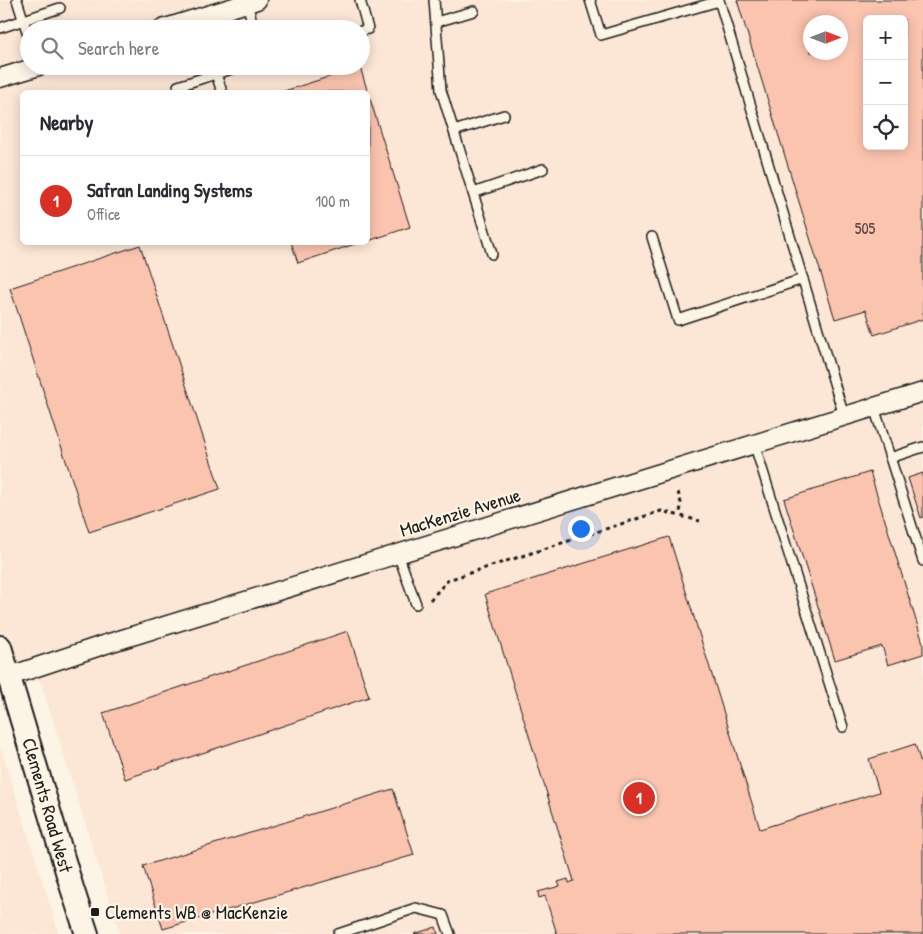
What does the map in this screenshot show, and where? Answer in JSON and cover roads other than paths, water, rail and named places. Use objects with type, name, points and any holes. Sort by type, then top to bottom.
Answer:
[{"type":"street","points":[[192,20],[252,2]]},
{"type":"street","points":[[0,78],[20,72]]},
{"type":"street","name":"MacKenzie Avenue","points":[[10,676],[106,644],[923,392]]},
{"type":"street","name":"Clements Road West","points":[[0,647],[87,934]]},
{"type":"lane","points":[[17,0],[23,20],[60,8]]},
{"type":"lane","points":[[360,0],[366,20]]},
{"type":"lane","points":[[434,0],[441,90],[492,254]]},
{"type":"lane","points":[[590,0],[601,35],[719,0],[844,416]]},
{"type":"lane","points":[[252,2],[253,20]]},
{"type":"lane","points":[[436,22],[474,10]]},
{"type":"lane","points":[[0,28],[20,21]]},
{"type":"lane","points":[[178,86],[213,75]]},
{"type":"lane","points":[[216,75],[221,90]]},
{"type":"lane","points":[[454,131],[504,115]]},
{"type":"lane","points":[[473,193],[543,169]]},
{"type":"lane","points":[[652,237],[678,320],[803,279]]},
{"type":"lane","points":[[874,407],[923,561]]},
{"type":"lane","points":[[754,443],[843,727]]},
{"type":"lane","points":[[890,458],[923,447]]},
{"type":"lane","points":[[398,554],[416,604]]},
{"type":"lane","points":[[338,934],[416,908],[443,914],[450,934]]},
{"type":"place","name":"Safran Landing Systems","points":[[639,798]]},
{"type":"place","name":"Clements WB @ MacKenzie","points":[[95,912]]}]
